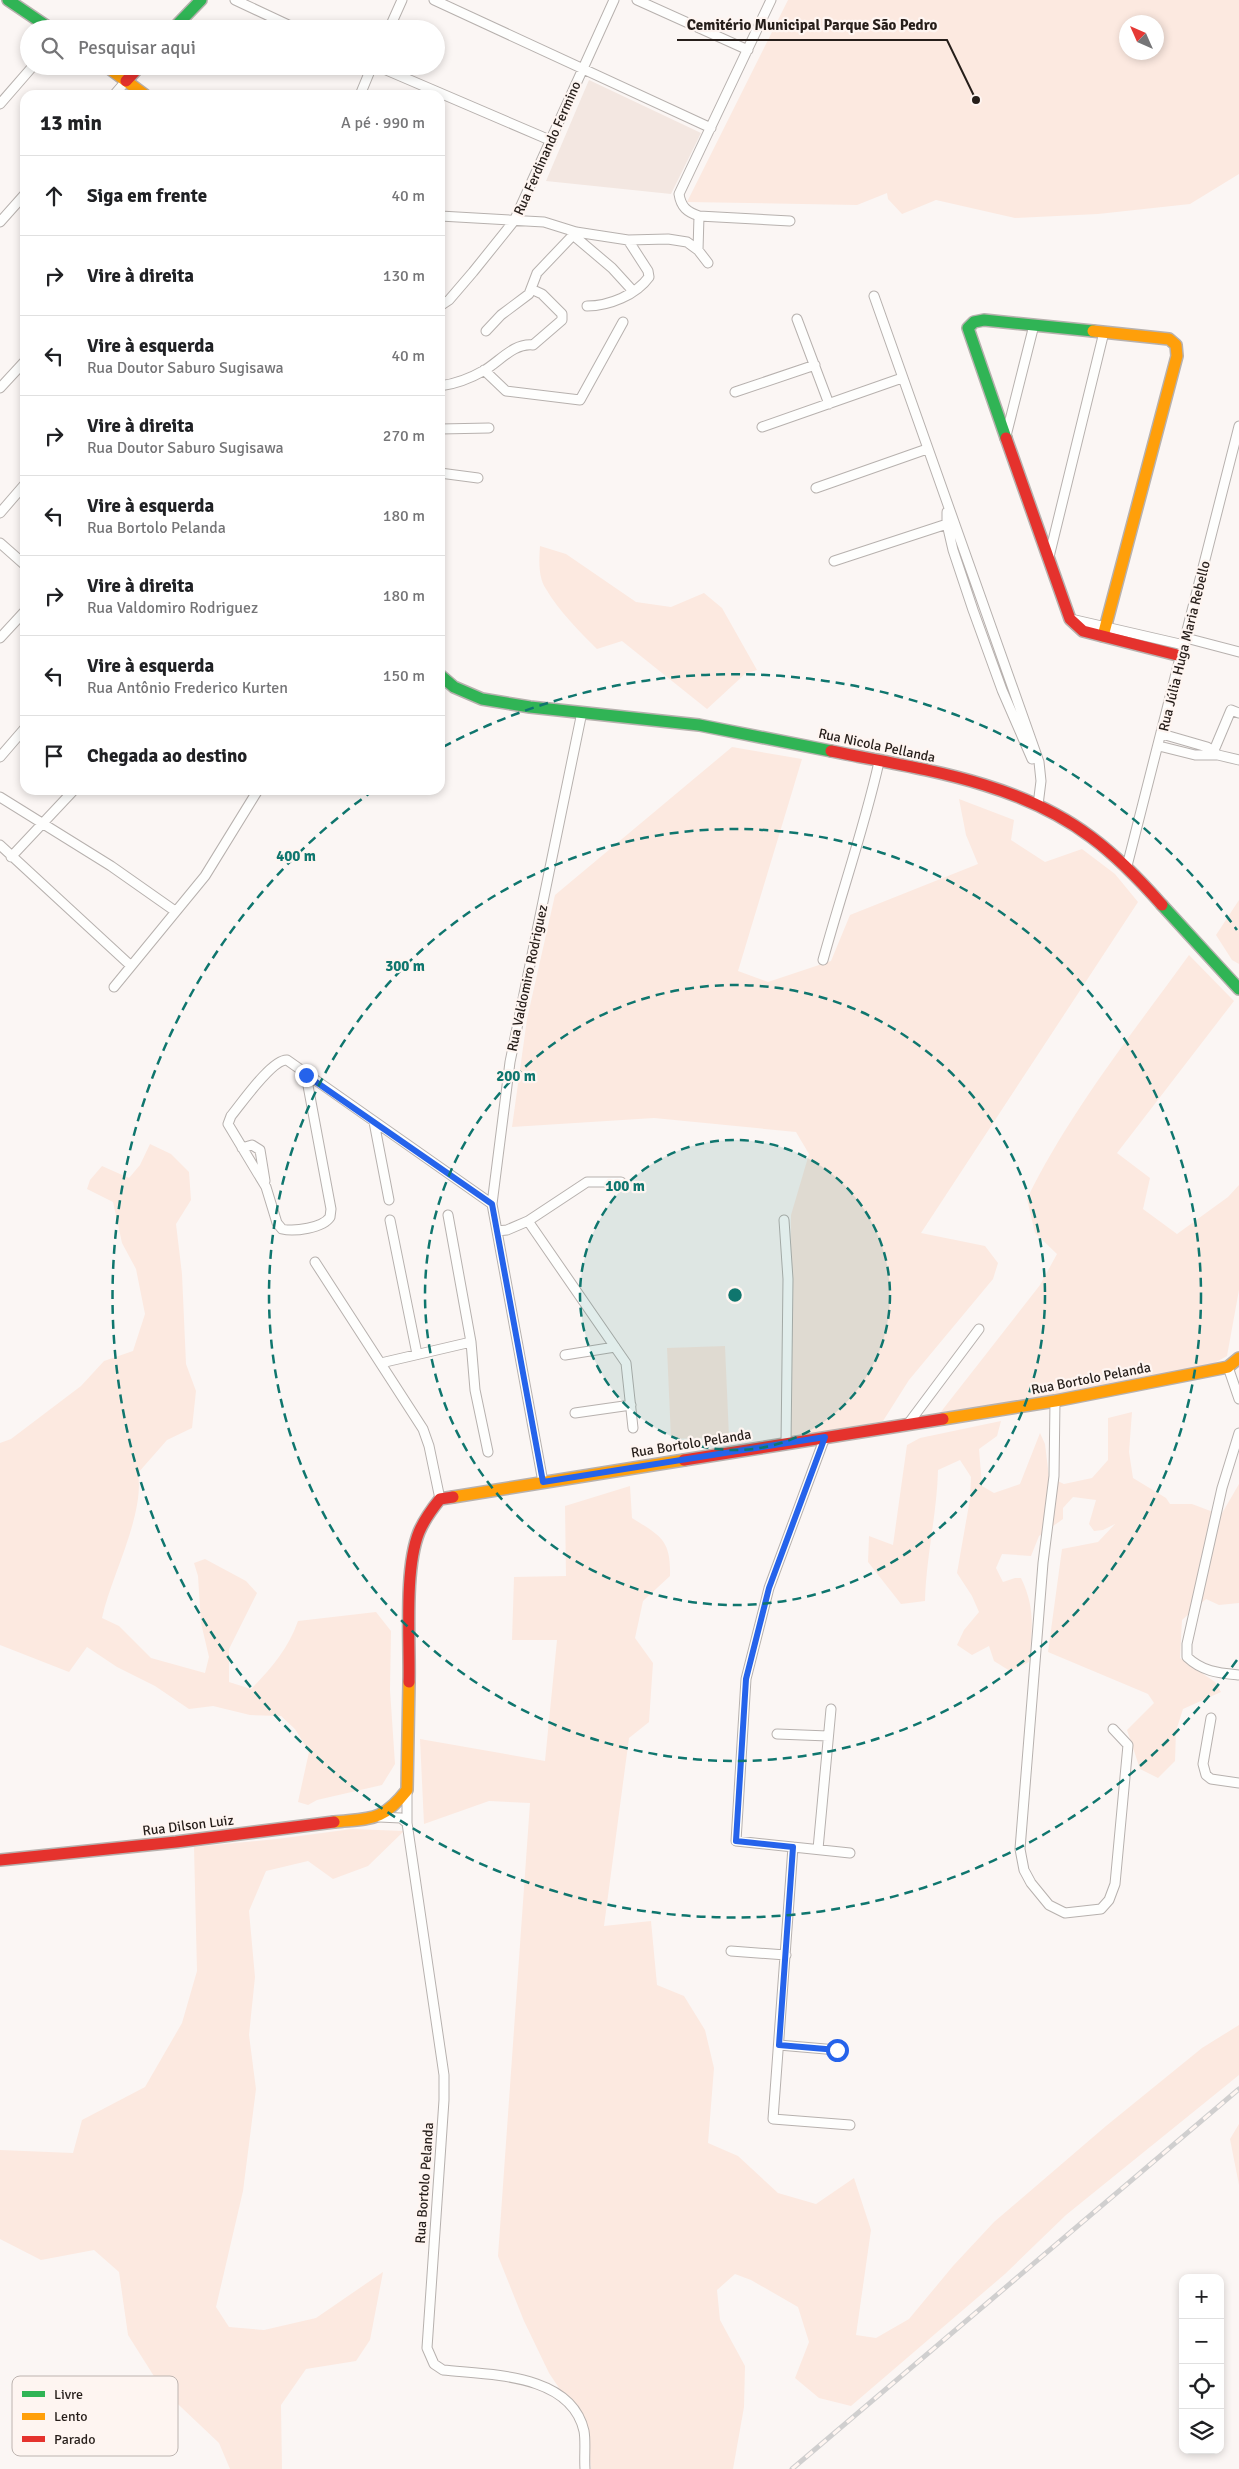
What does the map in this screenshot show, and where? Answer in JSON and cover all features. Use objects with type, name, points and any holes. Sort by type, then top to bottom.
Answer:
[{"type":"street","points":[[8,0],[38,20]]},
{"type":"street","points":[[182,20],[201,0]]},
{"type":"street","points":[[235,0],[278,20]]},
{"type":"street","points":[[393,20],[402,0]]},
{"type":"street","points":[[434,0],[583,67],[711,128]]},
{"type":"street","name":"Rua Ferdinando Fermino","points":[[445,303],[473,272],[514,221],[552,141],[614,0]]},
{"type":"street","points":[[637,0],[748,50]]},
{"type":"street","points":[[771,0],[679,194],[683,206],[688,212],[699,216],[790,221]]},
{"type":"street","points":[[0,104],[25,75]]},
{"type":"street","points":[[118,75],[138,90]]},
{"type":"street","points":[[118,90],[132,75]]},
{"type":"street","points":[[362,90],[368,75]]},
{"type":"street","points":[[398,75],[433,90]]},
{"type":"street","points":[[445,95],[552,141]]},
{"type":"street","points":[[0,222],[20,200]]},
{"type":"street","points":[[445,216],[544,222],[574,233],[628,240],[668,239],[687,242],[698,250],[708,263]]},
{"type":"street","points":[[698,250],[699,216]]},
{"type":"street","points":[[486,331],[501,315],[529,294],[537,273],[574,233]]},
{"type":"street","points":[[574,233],[612,268],[633,292]]},
{"type":"street","points":[[587,306],[598,306],[615,301],[633,292],[649,278],[648,271],[628,240]]},
{"type":"street","points":[[445,385],[462,381],[484,370],[519,345],[533,345],[562,320],[562,314],[542,294],[531,289]]},
{"type":"street","points":[[874,296],[947,504],[953,550],[973,610],[991,661],[1029,743]]},
{"type":"street","points":[[797,319],[829,404]]},
{"type":"street","points":[[1105,632],[1178,349],[1174,342],[1169,339],[980,320],[971,323],[968,328],[1070,619],[1083,631],[1105,632],[1184,647],[1239,652]]},
{"type":"street","points":[[484,370],[506,391],[580,400],[623,322]]},
{"type":"street","points":[[1006,436],[1034,325]]},
{"type":"street","points":[[1049,558],[1104,332]]},
{"type":"street","points":[[735,392],[814,365]]},
{"type":"street","points":[[0,388],[20,366]]},
{"type":"street","points":[[762,427],[902,378]]},
{"type":"street","name":"Rua Júlia Huga Maria Rebello","points":[[1127,866],[1239,426]]},
{"type":"street","points":[[445,429],[489,428]]},
{"type":"street","points":[[816,488],[927,449]]},
{"type":"street","points":[[445,474],[478,478]]},
{"type":"street","points":[[0,513],[20,490]]},
{"type":"street","points":[[834,561],[950,523]]},
{"type":"street","points":[[950,523],[984,608],[1041,777],[1038,805]]},
{"type":"street","points":[[0,543],[20,561]]},
{"type":"street","points":[[973,610],[984,608]]},
{"type":"street","points":[[0,638],[20,616]]},
{"type":"street","points":[[991,661],[1002,659]]},
{"type":"street","name":"Rua Nicola Pellanda","points":[[445,680],[454,688],[482,699],[530,707],[699,725],[815,747],[879,762],[959,777],[1038,805],[1090,836],[1127,866],[1239,989]]},
{"type":"street","points":[[1215,754],[1231,710],[1239,713]]},
{"type":"street","name":"Rua Valdomiro Rodriguez","points":[[543,1482],[492,1204],[510,1062],[582,712]]},
{"type":"street","points":[[0,757],[20,734]]},
{"type":"street","points":[[1162,734],[1207,747],[1215,754]]},
{"type":"street","points":[[1159,746],[1195,755],[1215,754],[1239,760]]},
{"type":"street","points":[[823,960],[868,811],[879,762]]},
{"type":"street","points":[[11,857],[69,795]]},
{"type":"street","points":[[114,987],[205,876],[255,795]]},
{"type":"street","points":[[0,797],[111,866],[175,911]]},
{"type":"street","points":[[0,846],[130,966]]},
{"type":"street","points":[[266,1187],[229,1127],[231,1116],[273,1065],[280,1060],[287,1060],[492,1204]]},
{"type":"street","points":[[242,1148],[252,1145],[260,1150],[266,1187],[277,1223],[282,1229],[311,1226],[329,1220],[330,1209],[306,1075]]},
{"type":"street","points":[[374,1122],[389,1200]]},
{"type":"street","points":[[496,1231],[507,1230],[528,1221],[586,1182],[621,1182]]},
{"type":"street","points":[[448,1215],[471,1342],[475,1390],[488,1452]]},
{"type":"street","points":[[390,1220],[417,1354]]},
{"type":"street","points":[[784,1220],[788,1279],[786,1444]]},
{"type":"street","points":[[528,1221],[626,1363],[632,1428]]},
{"type":"street","points":[[315,1262],[427,1438],[440,1499]]},
{"type":"street","points":[[908,1424],[980,1329]]},
{"type":"street","points":[[381,1363],[471,1342]]},
{"type":"street","points":[[565,1355],[615,1347]]},
{"type":"street","name":"Rua Bortolo Pelanda","points":[[585,2469],[584,2431],[577,2414],[568,2402],[551,2388],[521,2379],[443,2370],[434,2364],[427,2348],[444,2100],[444,2075],[407,1823],[411,1569],[415,1539],[426,1516],[440,1499],[1055,1401],[1228,1367],[1239,1358]]},
{"type":"street","points":[[1228,1367],[1239,1399]]},
{"type":"street","points":[[1055,1401],[1054,1476],[1043,1563],[1020,1849],[1024,1870],[1031,1883],[1049,1906],[1065,1913],[1082,1913],[1101,1909],[1109,1900],[1115,1884],[1128,1745],[1113,1729]]},
{"type":"street","points":[[575,1413],[630,1405]]},
{"type":"street","points":[[1239,1433],[1222,1488],[1187,1644],[1187,1657],[1196,1666],[1212,1672],[1239,1675]]},
{"type":"street","points":[[825,1437],[769,1588],[746,1679],[736,1841],[850,1853]]},
{"type":"street","points":[[818,1849],[831,1709]]},
{"type":"street","points":[[1211,1718],[1203,1764],[1206,1776],[1211,1779],[1239,1783]]},
{"type":"street","points":[[777,1734],[828,1736]]},
{"type":"street","points":[[378,1817],[396,1804],[407,1790]]},
{"type":"street","points":[[378,1817],[401,1818],[407,1823]]},
{"type":"street","name":"Rua Dilson Luiz","points":[[0,1860],[176,1842],[378,1817]]},
{"type":"street","points":[[793,1847],[773,2119],[850,2125]]},
{"type":"street","points":[[731,1951],[786,1955]]},
{"type":"street","points":[[779,2045],[837,2050]]},
{"type":"shaded area","points":[[788,0],[1239,0],[1239,174],[1190,204],[1098,214],[1015,218],[936,200],[902,214],[888,199],[887,193],[857,205],[687,202]]},
{"type":"shaded area","points":[[589,80],[701,133],[671,194],[546,181]]},
{"type":"shaded area","points":[[540,546],[566,554],[636,602],[671,607],[704,593],[722,608],[757,670],[745,674],[707,709],[622,641],[597,649],[563,613],[543,584],[539,563]]},
{"type":"shaded area","points":[[732,747],[802,759],[738,971],[768,982],[831,961],[850,915],[978,864],[966,835],[959,799],[1014,820],[1011,840],[1045,862],[1082,849],[1115,874],[1138,902],[921,1233],[985,1246],[998,1263],[993,1279],[909,1380],[883,1421],[789,1440],[791,1215],[809,1154],[796,1132],[654,1118],[512,1127],[527,1019],[555,895]]},
{"type":"shaded area","points":[[1239,900],[1239,964],[1232,960],[1216,935]]},
{"type":"shaded area","points":[[1189,955],[1234,1001],[1117,1153],[1150,1178],[1143,1209],[1177,1234],[1228,1197],[1239,1185],[1239,1290],[1227,1356],[1200,1371],[1088,1392],[940,1413],[1040,1285],[1057,1254],[1035,1233],[1027,1199],[1043,1167],[1082,1104],[1124,1043]]},
{"type":"shaded area","points":[[150,1144],[171,1154],[189,1172],[191,1200],[176,1224],[182,1274],[186,1364],[196,1391],[192,1428],[167,1440],[138,1473],[137,1507],[102,1618],[119,1626],[151,1658],[205,1673],[209,1657],[201,1623],[198,1576],[194,1563],[205,1559],[246,1581],[257,1593],[229,1649],[229,1682],[251,1689],[278,1658],[289,1641],[298,1621],[376,1612],[391,1631],[390,1690],[395,1764],[382,1785],[317,1800],[308,1805],[298,1802],[309,1752],[295,1729],[281,1716],[250,1715],[213,1706],[189,1709],[155,1686],[117,1667],[87,1647],[69,1672],[0,1645],[0,1443],[11,1439],[81,1386],[104,1361],[133,1351],[145,1314],[136,1269],[122,1243],[113,1202],[87,1189],[90,1180],[102,1166],[129,1178],[140,1165]]},
{"type":"shaded area","points":[[725,1346],[729,1437],[671,1439],[667,1348]]},
{"type":"shaded area","points":[[1132,1412],[1129,1452],[1133,1478],[1166,1498],[1170,1504],[1192,1504],[1221,1515],[1239,1484],[1239,1603],[1219,1605],[1206,1599],[1182,1620],[1180,1658],[1215,1682],[1221,1692],[1183,1709],[1176,1731],[1175,1761],[1158,1778],[1140,1769],[1127,1730],[1154,1703],[1148,1694],[1048,1652],[1062,1549],[1098,1542],[1115,1524],[1103,1530],[1094,1531],[1089,1524],[1096,1500],[1073,1497],[1063,1508],[1063,1519],[1039,1536],[1031,1556],[1002,1554],[996,1568],[1003,1582],[1021,1578],[1029,1600],[1032,1620],[1029,1662],[1010,1671],[994,1661],[989,1646],[972,1655],[957,1645],[964,1630],[979,1612],[972,1596],[957,1573],[970,1499],[971,1477],[960,1460],[938,1470],[925,1601],[901,1604],[868,1562],[869,1536],[893,1545],[907,1445],[920,1438],[1001,1421],[997,1436],[979,1449],[982,1486],[994,1493],[1020,1484],[1040,1433],[1045,1444],[1049,1477],[1064,1484],[1092,1478],[1108,1460],[1108,1418]]},
{"type":"shaded area","points":[[630,1486],[632,1518],[662,1540],[669,1554],[670,1576],[643,1601],[635,1638],[653,1663],[649,1722],[629,1738],[604,1926],[651,1921],[657,1985],[684,1996],[705,2030],[714,2068],[708,2143],[738,2156],[778,2193],[816,2204],[854,2178],[871,2230],[856,2335],[876,2338],[909,2319],[953,2266],[994,2222],[1106,2126],[1202,2048],[1239,2025],[1239,2075],[1066,2215],[1005,2274],[851,2406],[819,2398],[795,2378],[809,2342],[798,2307],[751,2280],[735,2274],[717,2290],[720,2320],[745,2366],[744,2407],[733,2469],[591,2469],[587,2430],[549,2373],[524,2321],[498,2256],[530,1803],[489,1801],[424,1824],[420,1739],[545,1761],[557,1640],[512,1640],[514,1577],[566,1576],[565,1506]]},
{"type":"shaded area","points":[[352,1829],[404,1831],[368,1866],[333,1879],[308,1861],[266,1871],[249,1911],[255,1977],[249,2035],[256,2089],[243,2191],[216,2307],[229,2327],[264,2330],[316,2318],[383,2272],[370,2340],[356,2361],[306,2369],[281,2405],[282,2469],[230,2469],[219,2443],[178,2404],[178,2376],[154,2376],[128,2335],[119,2272],[94,2250],[41,2260],[0,2239],[0,2150],[73,2153],[82,2120],[145,2087],[182,2023],[197,1971],[194,1847]]},
{"type":"shaded area","points":[[1239,2124],[1239,2185],[1230,2139]]},
{"type":"railway","points":[[792,2469],[1239,2089]]},
{"type":"traffic: fast","points":[[8,0],[38,20]]},
{"type":"traffic: fast","points":[[182,20],[201,0]]},
{"type":"traffic: fast","points":[[1006,438],[968,328],[974,322],[984,320],[1093,331]]},
{"type":"traffic: fast","points":[[445,679],[454,687],[482,699],[530,707],[699,725],[831,751]]},
{"type":"traffic: fast","points":[[1162,905],[1239,989]]},
{"type":"traffic: slow","points":[[118,75],[138,90]]},
{"type":"traffic: slow","points":[[1093,331],[1169,339],[1176,345],[1177,356],[1103,636]]},
{"type":"traffic: slow","points":[[943,1419],[1055,1401],[1228,1367],[1239,1358]]},
{"type":"traffic: slow","points":[[453,1497],[684,1460]]},
{"type":"traffic: slow","points":[[334,1822],[367,1819],[383,1813],[407,1790],[409,1682]]},
{"type":"traffic: jam","points":[[126,81],[132,75]]},
{"type":"traffic: jam","points":[[1006,438],[1070,619],[1083,631],[1181,656]]},
{"type":"traffic: jam","points":[[831,751],[933,771],[1000,790],[1032,802],[1062,818],[1091,837],[1128,869],[1162,905]]},
{"type":"traffic: jam","points":[[684,1460],[943,1419]]},
{"type":"traffic: jam","points":[[409,1682],[409,1606],[414,1547],[428,1515],[440,1499],[453,1497]]},
{"type":"traffic: jam","points":[[0,1860],[176,1842],[334,1822]]},
{"type":"place","name":"Cemitério Municipal Parque São Pedro","points":[[976,100]]},
{"type":"route","points":[[306,1075],[492,1204],[543,1482],[825,1437],[769,1588],[746,1679],[736,1841],[793,1847],[779,2045],[837,2050]]}]
